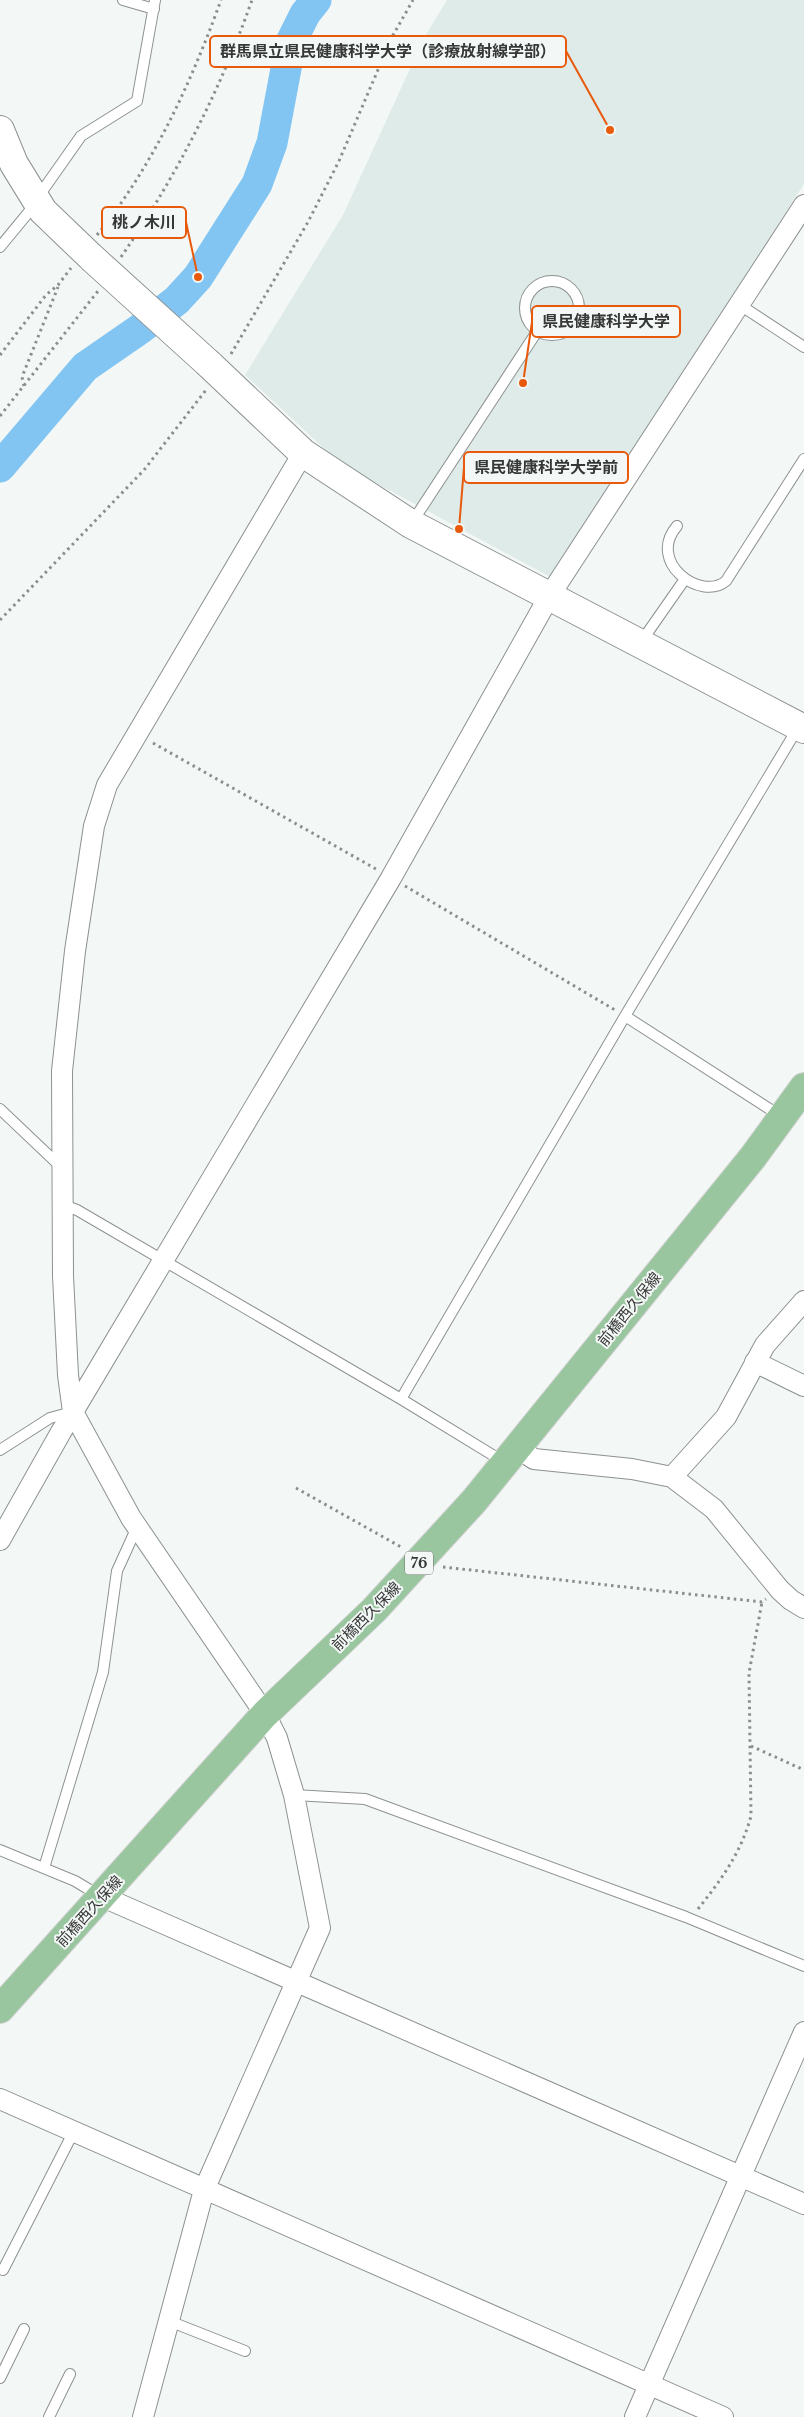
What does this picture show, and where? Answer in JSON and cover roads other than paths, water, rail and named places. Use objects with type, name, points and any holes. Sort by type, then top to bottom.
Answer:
[{"type":"main road","name":"前橋西久保線","points":[[0,2009],[103,1898],[265,1714],[374,1610],[474,1501],[510,1454],[753,1157],[804,1087]]},
{"type":"street","points":[[0,130],[14,164],[43,211],[303,453],[411,524],[550,594],[802,728]]},
{"type":"street","points":[[0,1540],[162,1260],[392,878],[550,594],[804,206]]},
{"type":"street","points":[[143,2417],[204,2190],[320,1928],[294,1795],[277,1738],[265,1714],[137,1527],[74,1412],[68,1375],[64,1296],[62,1071],[75,951],[94,826],[107,785],[303,453]]},
{"type":"street","points":[[672,1477],[726,1417],[765,1345],[804,1302]]},
{"type":"street","points":[[756,1362],[804,1386]]},
{"type":"street","points":[[510,1454],[534,1459],[632,1469],[672,1477],[714,1509],[780,1590],[804,1608]]},
{"type":"street","points":[[103,1898],[804,2204]]},
{"type":"street","points":[[635,2417],[804,2032]]},
{"type":"street","points":[[0,2099],[73,2133],[723,2417]]},
{"type":"lane","points":[[0,247],[37,202],[43,190],[81,136],[137,101],[154,4],[123,0]]},
{"type":"lane","points":[[544,282],[561,282],[569,286],[578,301],[577,319],[564,332],[546,334],[538,330],[528,317],[526,309],[530,292],[544,282]]},
{"type":"lane","points":[[740,305],[804,347]]},
{"type":"lane","points":[[411,524],[538,330]]},
{"type":"lane","points":[[677,526],[667,539],[667,554],[675,569],[685,579],[705,586],[718,586],[726,581],[804,459]]},
{"type":"lane","points":[[640,643],[685,579]]},
{"type":"lane","points":[[401,1399],[625,1016],[802,728]]},
{"type":"lane","points":[[625,1016],[783,1117]]},
{"type":"lane","points":[[0,1109],[64,1169]]},
{"type":"lane","points":[[63,1205],[77,1210],[401,1399],[510,1454]]},
{"type":"lane","points":[[0,1450],[50,1418],[74,1412]]},
{"type":"lane","points":[[44,1868],[103,1672],[117,1571],[137,1527]]},
{"type":"lane","points":[[294,1795],[365,1799],[690,1919],[804,1966]]},
{"type":"lane","points":[[0,1850],[75,1882],[103,1898]]},
{"type":"lane","points":[[3,2270],[73,2133]]},
{"type":"lane","points":[[169,2321],[245,2351]]},
{"type":"lane","points":[[0,2378],[24,2329]]},
{"type":"lane","points":[[49,2417],[70,2374]]},
{"type":"waterway","points":[[0,467],[85,367],[140,329],[177,300],[198,277],[257,184],[272,143],[291,42],[305,14],[316,0]]},
{"type":"place","name":"群馬県立県民健康科学大学（診療放射線学部）","points":[[610,130]]},
{"type":"place","name":"桃ノ木川","points":[[198,277]]},
{"type":"place","name":"県民健康科学大学","points":[[523,383]]},
{"type":"place","name":"県民健康科学大学前","points":[[459,529]]}]
